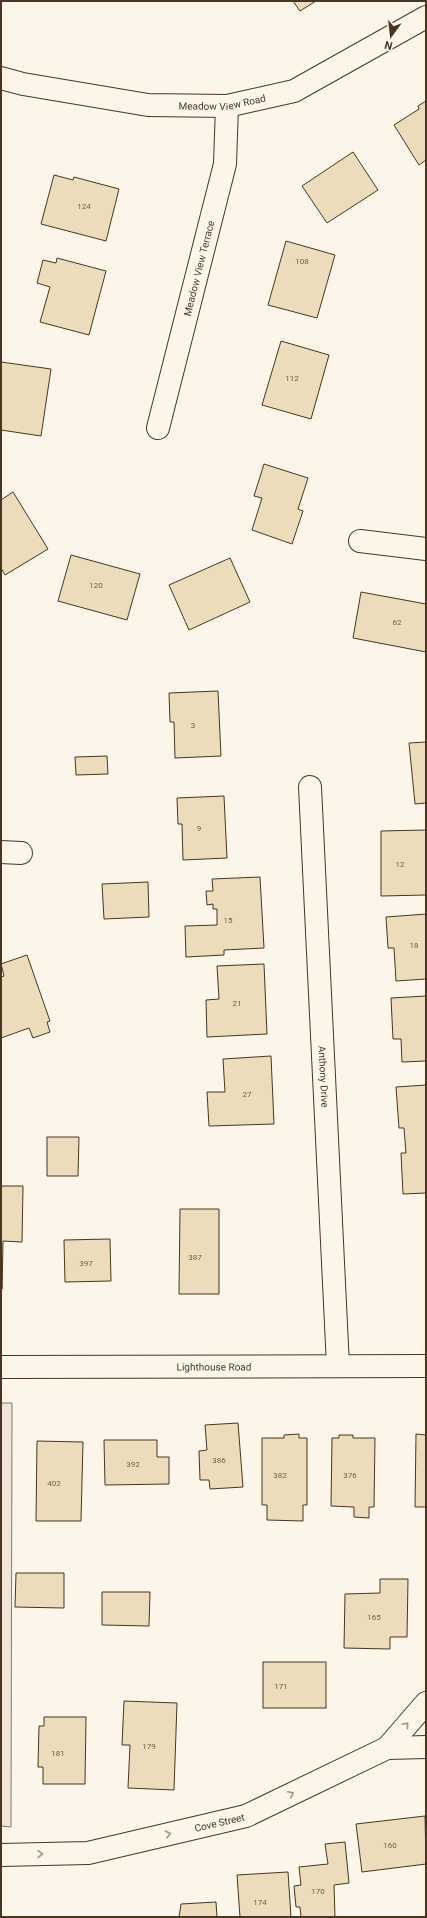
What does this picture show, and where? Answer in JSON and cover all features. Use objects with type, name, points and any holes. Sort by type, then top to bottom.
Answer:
[{"type":"street","name":"Meadow View Road","points":[[1,78],[23,84],[148,105],[227,106],[294,91],[426,17]]},
{"type":"street","name":"Meadow View Terrace","points":[[158,428],[225,164],[227,106]]},
{"type":"street","points":[[360,541],[426,549]]},
{"type":"street","name":"Anthony Drive","points":[[310,787],[338,1366]]},
{"type":"street","name":"Lighthouse Road","points":[[1,1367],[426,1366]]},
{"type":"street","points":[[387,1748],[426,1703]]},
{"type":"street","name":"Cove Street","points":[[1,1854],[88,1853],[246,1816],[387,1748],[426,1747]]},
{"type":"shaded area","points":[[1,1403],[12,1403],[11,1827],[1,1826]]},
{"type":"building","points":[[293,1],[316,1],[300,11]]},
{"type":"building","points":[[426,101],[426,160],[419,165],[394,125],[419,109],[418,106]]},
{"type":"building","points":[[353,152],[378,190],[327,223],[302,186]]},
{"type":"building","points":[[54,175],[73,180],[74,177],[119,189],[106,241],[41,224]]},
{"type":"building","points":[[286,241],[335,255],[317,318],[268,305]]},
{"type":"building","points":[[57,258],[106,271],[89,335],[40,322],[50,287],[37,283],[43,260],[56,263]]},
{"type":"building","points":[[281,341],[329,355],[311,419],[262,405]]},
{"type":"building","points":[[1,362],[51,369],[41,436],[1,430]]},
{"type":"building","points":[[264,464],[308,478],[298,509],[303,511],[292,544],[252,530],[262,498],[254,496]]},
{"type":"building","points":[[13,492],[48,549],[5,575],[1,568],[1,500]]},
{"type":"building","points":[[71,555],[140,574],[127,620],[58,601]]},
{"type":"building","points":[[230,558],[250,602],[189,630],[169,585]]},
{"type":"building","points":[[361,592],[426,604],[426,652],[353,638]]},
{"type":"building","points":[[218,691],[221,756],[175,758],[174,722],[170,722],[169,693]]},
{"type":"building","points":[[426,742],[426,803],[415,804],[409,743]]},
{"type":"building","points":[[107,756],[108,774],[76,775],[75,757]]},
{"type":"building","points":[[224,796],[227,858],[183,860],[182,824],[178,824],[177,798]]},
{"type":"building","points":[[426,830],[426,895],[381,896],[381,831]]},
{"type":"building","points":[[260,877],[264,948],[224,950],[224,955],[186,957],[185,926],[217,925],[217,909],[213,909],[213,904],[207,905],[206,891],[213,891],[212,879]]},
{"type":"building","points":[[148,882],[149,917],[104,919],[102,884]]},
{"type":"building","points":[[426,914],[426,979],[396,981],[394,948],[388,948],[386,917]]},
{"type":"building","points":[[27,955],[50,1021],[47,1022],[50,1032],[33,1038],[29,1028],[1,1038],[1,977],[4,976],[1,964]]},
{"type":"building","points":[[264,964],[267,1034],[207,1037],[206,1000],[219,999],[217,966]]},
{"type":"building","points":[[426,996],[426,1061],[402,1062],[401,1039],[393,1039],[391,998]]},
{"type":"building","points":[[271,1056],[274,1124],[209,1126],[207,1092],[225,1092],[223,1059]]},
{"type":"building","points":[[426,1085],[426,1193],[403,1194],[401,1153],[406,1153],[404,1128],[399,1128],[396,1087]]},
{"type":"building","points":[[47,1137],[79,1137],[78,1176],[47,1176]]},
{"type":"building","points":[[1,1186],[23,1186],[22,1242],[3,1241],[2,1289]]},
{"type":"building","points":[[180,1209],[219,1209],[219,1294],[179,1294]]},
{"type":"building","points":[[110,1239],[111,1281],[65,1282],[64,1240]]},
{"type":"building","points":[[238,1423],[243,1487],[210,1489],[209,1480],[200,1480],[199,1451],[207,1450],[205,1425]]},
{"type":"building","points":[[299,1434],[299,1438],[307,1438],[307,1505],[303,1505],[303,1521],[267,1520],[267,1505],[262,1505],[262,1438],[284,1438],[284,1435]]},
{"type":"building","points":[[416,1434],[426,1435],[426,1507],[415,1507]]},
{"type":"building","points":[[339,1435],[353,1435],[353,1438],[375,1438],[374,1507],[369,1507],[369,1518],[354,1517],[354,1507],[331,1506],[332,1438],[339,1438]]},
{"type":"building","points":[[104,1440],[157,1440],[157,1457],[169,1457],[169,1484],[105,1485]]},
{"type":"building","points":[[37,1441],[83,1442],[81,1521],[36,1521]]},
{"type":"building","points":[[16,1573],[64,1573],[64,1608],[15,1607]]},
{"type":"building","points":[[380,1579],[408,1579],[407,1637],[390,1637],[390,1649],[344,1648],[345,1594],[380,1593]]},
{"type":"building","points":[[102,1592],[150,1592],[149,1626],[102,1625]]},
{"type":"building","points":[[263,1662],[326,1662],[326,1708],[263,1708]]},
{"type":"building","points":[[124,1701],[177,1703],[174,1790],[128,1788],[130,1745],[122,1745]]},
{"type":"building","points":[[44,1717],[86,1717],[85,1784],[43,1784],[43,1767],[38,1767],[39,1726],[44,1726]]},
{"type":"building","points":[[425,1816],[426,1864],[362,1872],[356,1824]]},
{"type":"building","points":[[345,1842],[349,1883],[334,1885],[335,1917],[301,1917],[300,1907],[296,1907],[294,1886],[301,1885],[299,1867],[328,1864],[325,1844]]},
{"type":"building","points":[[288,1872],[291,1917],[240,1917],[237,1875]]},
{"type":"building","points":[[216,1902],[217,1917],[179,1917],[181,1904]]}]
